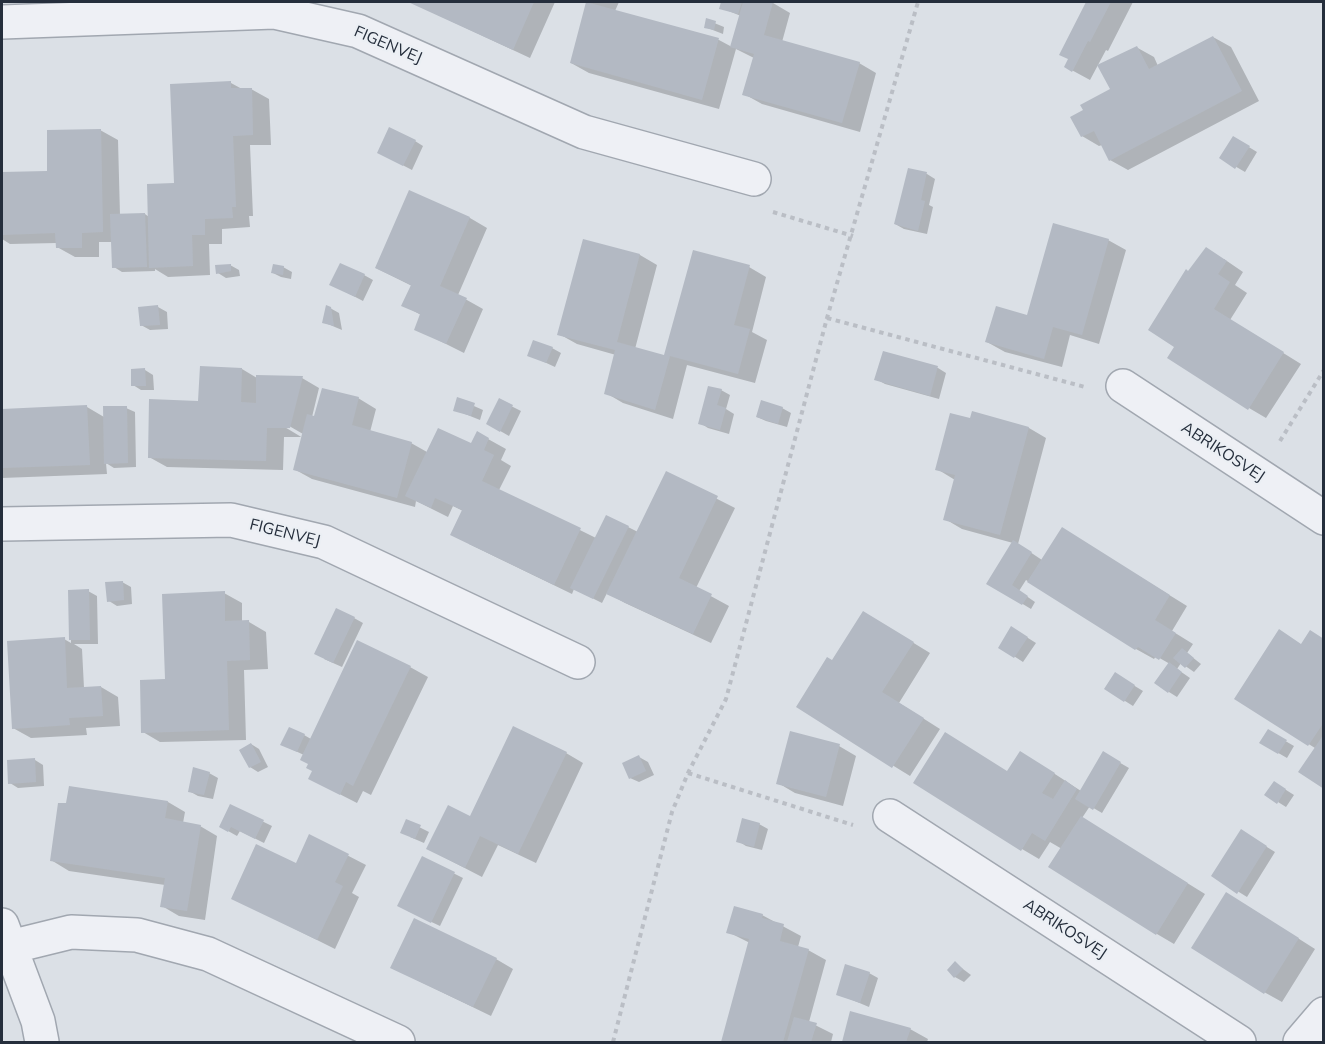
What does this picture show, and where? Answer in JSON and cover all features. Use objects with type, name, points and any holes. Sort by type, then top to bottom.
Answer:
[{"type":"street","name":"FIGENVEJ","points":[[2,22],[274,12],[358,31],[584,132],[754,178]]},
{"type":"street","name":"ABRIKOSVEJ","points":[[1123,386],[1323,518]]},
{"type":"street","name":"FIGENVEJ","points":[[2,524],[231,520],[324,542],[578,662]]},
{"type":"street","name":"ABRIKOSVEJ","points":[[890,816],[1239,1042]]},
{"type":"street","points":[[42,1042],[38,1021],[6,936],[71,932],[137,935],[208,954],[398,1042]]},
{"type":"street","points":[[1300,1042],[1323,1014]]},
{"type":"path","points":[[613,1042],[672,812],[688,773],[726,699],[828,318],[918,2]]},
{"type":"path","points":[[754,178],[754,207],[853,236]]},
{"type":"path","points":[[828,318],[1093,390],[1123,386]]},
{"type":"path","points":[[1259,475],[1323,370]]},
{"type":"path","points":[[688,773],[870,830],[890,816]]},
{"type":"building","points":[[408,2],[534,2],[513,50]]},
{"type":"building","points":[[586,2],[719,38],[702,100],[570,63]]},
{"type":"building","points":[[721,2],[742,2],[738,14],[719,9]]},
{"type":"building","points":[[743,2],[773,2],[764,35],[860,62],[842,123],[742,95],[754,54],[730,47]]},
{"type":"building","points":[[1086,2],[1111,2],[1072,72],[1064,67],[1068,59],[1059,55]]},
{"type":"building","points":[[706,18],[716,21],[714,30],[704,28]]},
{"type":"building","points":[[1213,36],[1242,91],[1109,161],[1094,131],[1081,137],[1070,117],[1083,110],[1080,105],[1110,89],[1097,65],[1137,46],[1149,69]]},
{"type":"building","points":[[231,81],[231,88],[252,88],[253,135],[233,136],[236,207],[232,207],[233,218],[205,219],[205,235],[192,235],[193,266],[149,268],[147,184],[174,183],[170,84]]},
{"type":"building","points":[[389,127],[416,140],[403,166],[377,153]]},
{"type":"building","points":[[101,129],[103,232],[82,233],[82,248],[56,248],[55,233],[2,235],[2,172],[47,171],[47,130]]},
{"type":"building","points":[[1233,136],[1250,146],[1235,169],[1219,158]]},
{"type":"building","points":[[908,168],[927,172],[921,200],[925,201],[918,231],[894,224]]},
{"type":"building","points":[[409,190],[470,217],[440,286],[467,298],[446,344],[414,330],[420,314],[401,306],[411,285],[375,268]]},
{"type":"building","points":[[145,213],[147,267],[112,268],[110,214]]},
{"type":"building","points":[[1053,223],[1109,239],[1082,335],[1053,327],[1044,359],[985,342],[996,306],[1027,315]]},
{"type":"building","points":[[583,239],[640,254],[617,342],[664,355],[693,250],[750,265],[734,325],[750,329],[738,374],[670,356],[655,410],[604,394],[615,350],[557,335]]},
{"type":"building","points":[[1206,247],[1227,261],[1218,274],[1230,282],[1214,309],[1284,352],[1248,410],[1167,358],[1174,347],[1148,330],[1186,269],[1188,271]]},
{"type":"building","points":[[340,263],[365,274],[355,297],[329,285]]},
{"type":"building","points":[[231,264],[231,271],[216,274],[215,265]]},
{"type":"building","points":[[273,264],[284,266],[283,275],[271,273]]},
{"type":"building","points":[[158,305],[160,325],[140,326],[138,307]]},
{"type":"building","points":[[326,305],[331,307],[334,326],[322,323]]},
{"type":"building","points":[[533,340],[553,347],[546,363],[527,356]]},
{"type":"building","points":[[883,351],[938,366],[930,396],[874,380]]},
{"type":"building","points":[[200,366],[242,368],[241,402],[256,403],[256,375],[303,376],[290,428],[267,428],[266,461],[148,458],[149,399],[198,401]]},
{"type":"building","points":[[145,368],[146,386],[131,386],[131,369]]},
{"type":"building","points":[[708,386],[722,389],[717,405],[726,408],[720,430],[698,424]]},
{"type":"building","points":[[322,388],[359,397],[352,425],[412,442],[397,498],[293,470],[307,414],[314,416]]},
{"type":"building","points":[[457,397],[475,403],[471,416],[453,411]]},
{"type":"building","points":[[499,398],[513,405],[500,432],[486,424]]},
{"type":"building","points":[[761,400],[783,407],[778,424],[756,417]]},
{"type":"building","points":[[87,405],[90,465],[2,468],[2,409]]},
{"type":"building","points":[[103,406],[127,406],[128,463],[104,464]]},
{"type":"building","points":[[972,411],[1029,427],[1000,535],[943,520],[955,475],[935,470],[950,413],[970,418]]},
{"type":"building","points":[[438,428],[471,443],[477,431],[489,438],[484,450],[494,455],[482,481],[581,528],[554,585],[450,535],[462,510],[435,498],[431,508],[405,496]]},
{"type":"building","points":[[666,471],[718,496],[679,578],[712,594],[693,634],[606,594]]},
{"type":"building","points":[[606,515],[629,526],[593,599],[570,588]]},
{"type":"building","points":[[1062,527],[1170,595],[1155,620],[1176,633],[1159,660],[1138,647],[1135,650],[1027,582]]},
{"type":"building","points":[[1013,540],[1032,552],[1012,585],[1028,596],[1022,605],[986,584]]},
{"type":"building","points":[[123,581],[124,600],[107,602],[105,582]]},
{"type":"building","points":[[89,589],[90,640],[69,640],[68,590]]},
{"type":"building","points":[[225,591],[225,621],[249,620],[250,660],[227,661],[229,730],[141,733],[140,680],[165,679],[162,594]]},
{"type":"building","points":[[336,608],[355,617],[333,663],[314,654]]},
{"type":"building","points":[[863,611],[914,642],[882,692],[924,718],[892,768],[796,707],[827,657],[832,660]]},
{"type":"building","points":[[1011,626],[1028,637],[1014,658],[998,648]]},
{"type":"building","points":[[1279,629],[1301,644],[1310,630],[1324,639],[1324,722],[1308,746],[1234,699]]},
{"type":"building","points":[[65,637],[67,688],[101,686],[103,716],[69,718],[70,725],[12,729],[7,641]]},
{"type":"building","points":[[357,640],[411,666],[353,786],[346,782],[340,795],[308,779],[312,771],[306,768],[308,764],[300,760]]},
{"type":"building","points":[[1182,648],[1194,658],[1185,668],[1173,658]]},
{"type":"building","points":[[1169,662],[1182,672],[1168,693],[1154,683]]},
{"type":"building","points":[[1115,672],[1135,685],[1124,702],[1104,689]]},
{"type":"building","points":[[513,726],[567,752],[518,854],[480,836],[465,868],[426,849],[448,805],[470,816]]},
{"type":"building","points":[[289,727],[305,734],[297,752],[280,745]]},
{"type":"building","points":[[1268,729],[1287,740],[1278,754],[1259,743]]},
{"type":"building","points":[[790,731],[840,744],[826,797],[776,784]]},
{"type":"building","points":[[945,732],[1007,771],[1020,751],[1055,773],[1042,793],[1053,799],[1065,780],[1077,789],[1045,841],[1032,833],[1021,851],[913,783]]},
{"type":"building","points":[[1324,734],[1324,789],[1298,772]]},
{"type":"building","points":[[251,743],[261,762],[249,768],[239,750]]},
{"type":"building","points":[[1103,751],[1121,762],[1093,810],[1075,799]]},
{"type":"building","points":[[639,755],[646,771],[629,779],[622,763]]},
{"type":"building","points":[[35,758],[36,782],[8,784],[7,760]]},
{"type":"building","points":[[193,767],[210,772],[204,795],[188,792]]},
{"type":"building","points":[[1274,781],[1286,789],[1277,804],[1264,795]]},
{"type":"building","points":[[69,786],[168,801],[165,818],[201,825],[187,911],[160,907],[165,878],[50,861],[58,803],[66,803]]},
{"type":"building","points":[[230,804],[264,820],[255,839],[231,827],[228,832],[219,827]]},
{"type":"building","points":[[1081,816],[1188,883],[1156,935],[1048,867]]},
{"type":"building","points":[[742,818],[760,823],[754,847],[736,842]]},
{"type":"building","points":[[406,819],[421,825],[415,839],[400,833]]},
{"type":"building","points":[[1241,829],[1267,846],[1237,894],[1211,876]]},
{"type":"building","points":[[309,834],[349,854],[335,882],[343,886],[317,940],[231,899],[256,844],[296,863]]},
{"type":"building","points":[[422,856],[455,872],[431,923],[397,906]]},
{"type":"building","points":[[1226,892],[1299,938],[1264,994],[1191,948]]},
{"type":"building","points":[[734,906],[763,914],[762,918],[784,924],[780,941],[809,949],[783,1042],[721,1042],[749,939],[726,933]]},
{"type":"building","points":[[414,918],[497,958],[473,1007],[390,968]]},
{"type":"building","points":[[955,961],[963,969],[954,978],[947,970]]},
{"type":"building","points":[[845,964],[870,972],[860,1003],[836,995]]},
{"type":"building","points":[[850,1011],[911,1028],[906,1042],[842,1042]]},
{"type":"building","points":[[794,1017],[817,1023],[811,1042],[787,1042]]}]
